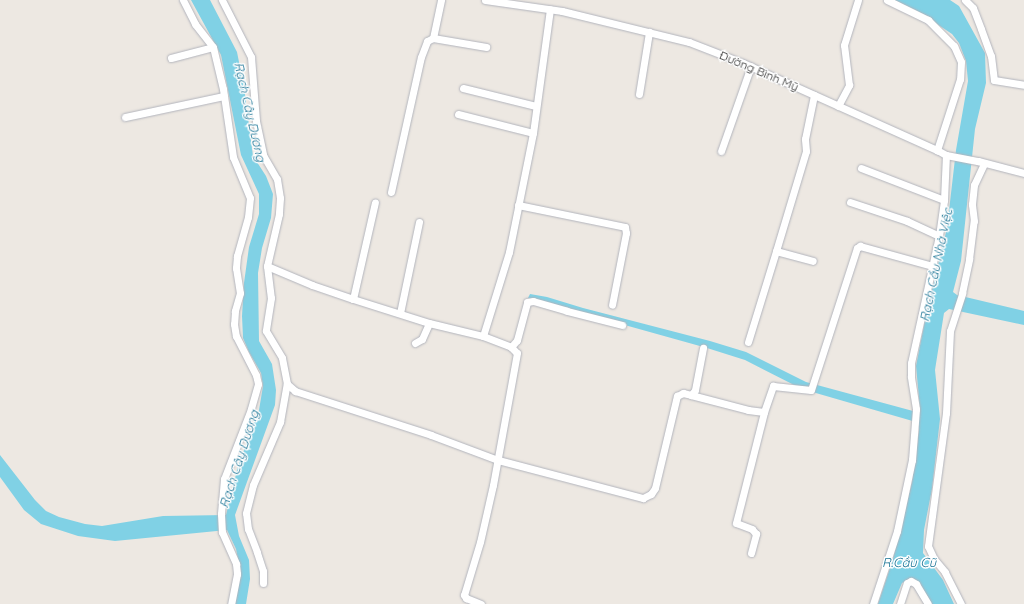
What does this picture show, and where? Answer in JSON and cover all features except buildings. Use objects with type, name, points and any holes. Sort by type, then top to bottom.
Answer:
[{"type":"street","points":[[183,0],[194,24],[213,47],[224,96],[233,157],[250,198],[248,217],[236,256],[236,268],[240,293],[235,311],[234,324],[236,336],[256,375],[258,384],[251,409],[224,479],[221,514],[222,532],[236,564],[237,574],[231,604]]},
{"type":"street","points":[[222,0],[251,57],[256,120],[263,155],[277,179],[280,198],[267,266],[272,298],[266,331],[282,358],[287,384],[280,422],[253,485],[246,513],[248,529],[258,552],[263,571],[263,583]]},
{"type":"street","points":[[433,38],[441,0]]},
{"type":"street","name":"Đường Bình Mỹ","points":[[485,0],[523,2],[689,42],[751,66],[949,155],[1024,173]]},
{"type":"street","points":[[838,106],[849,85],[844,45],[858,0]]},
{"type":"street","points":[[887,0],[928,20],[954,46],[961,62],[960,80],[937,150]]},
{"type":"street","points":[[965,0],[973,8],[991,56],[994,80],[1024,85]]},
{"type":"street","points":[[483,336],[509,252],[533,133],[550,9]]},
{"type":"street","points":[[639,94],[649,32]]},
{"type":"street","points":[[391,192],[421,57],[427,41],[433,38],[486,47]]},
{"type":"street","points":[[171,58],[213,47]]},
{"type":"street","points":[[721,151],[751,66]]},
{"type":"street","points":[[463,88],[536,106]]},
{"type":"street","points":[[748,342],[806,151],[805,139],[814,95]]},
{"type":"street","points":[[125,117],[224,96]]},
{"type":"street","points":[[458,114],[533,133]]},
{"type":"street","points":[[873,604],[897,531],[912,460],[916,409],[911,376],[911,363],[939,236],[949,155]]},
{"type":"street","points":[[961,604],[945,572],[934,559],[928,546],[946,413],[950,331],[962,293],[969,259],[974,221],[972,204],[974,185],[981,162]]},
{"type":"street","points":[[861,168],[944,200]]},
{"type":"street","points":[[352,299],[375,202]]},
{"type":"street","points":[[850,202],[907,221],[939,236]]},
{"type":"street","points":[[518,205],[625,227],[626,233],[612,305]]},
{"type":"street","points":[[400,313],[419,222]]},
{"type":"street","points":[[751,553],[756,534],[752,529],[736,524],[764,412],[773,386],[811,390],[857,248],[860,246],[932,266]]},
{"type":"street","points":[[776,251],[813,261]]},
{"type":"street","points":[[267,266],[312,285],[352,299],[429,323],[483,336],[511,347],[517,353],[498,460],[480,542],[464,595],[466,598],[481,604]]},
{"type":"street","points":[[511,347],[517,340],[527,302],[533,301],[567,312],[622,325]]},
{"type":"street","points":[[415,343],[422,340],[429,323]]},
{"type":"street","points":[[691,395],[695,390],[703,348]]},
{"type":"street","points":[[287,384],[295,391],[311,398],[431,436],[498,460],[642,498],[651,494],[655,488],[677,396],[683,394],[691,395],[748,410],[764,412]]},
{"type":"street","points":[[900,604],[907,583],[911,581],[916,584],[928,604]]},
{"type":"water","points":[[191,0],[210,0],[237,52],[244,87],[253,156],[266,176],[273,194],[271,218],[262,248],[258,273],[259,341],[272,364],[276,390],[275,405],[235,515],[239,536],[249,560],[250,579],[246,604],[235,604],[240,569],[236,549],[227,530],[115,541],[78,536],[41,524],[24,510],[0,477],[0,455],[35,500],[46,511],[59,517],[85,524],[102,526],[163,516],[226,515],[238,466],[259,410],[263,386],[261,373],[243,338],[242,316],[244,283],[249,247],[259,214],[259,194],[241,155],[221,55]]},
{"type":"water","name":"R.Cầu Cũ","points":[[890,0],[950,0],[959,6],[985,53],[986,83],[975,129],[961,261],[953,292],[957,295],[1024,311],[1024,325],[949,309],[944,313],[935,370],[940,419],[932,489],[924,530],[923,553],[943,580],[954,604],[930,604],[910,579],[902,583],[893,604],[878,604],[893,559],[912,482],[919,430],[916,422],[802,389],[745,360],[528,298],[530,294],[547,297],[583,308],[710,341],[746,352],[806,382],[913,411],[918,411],[920,409],[916,366],[927,310],[947,228],[956,150],[968,81],[966,61],[959,43],[952,34],[931,20]]},
{"type":"water label","name":"Rạch Cây Dương","points":[[250,112]]},
{"type":"water label","name":"Rạch Cầu Nhà Việc","points":[[936,265]]},
{"type":"water label","name":"Rạch Cây Dương","points":[[239,459]]}]
